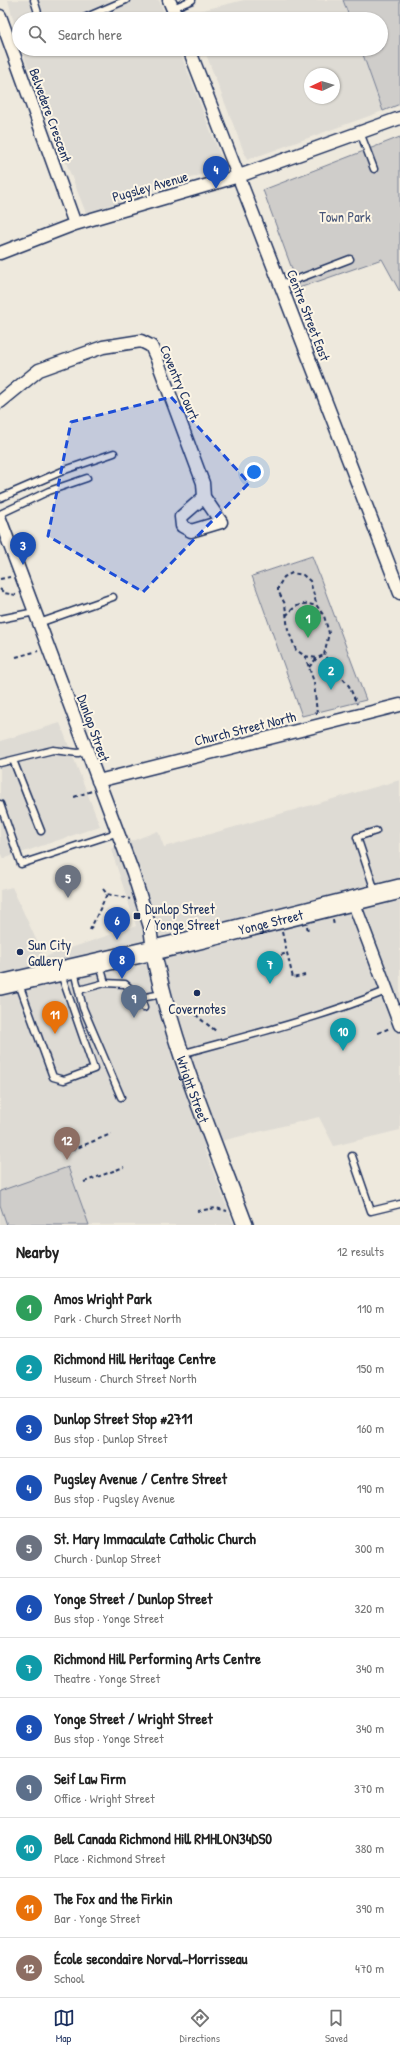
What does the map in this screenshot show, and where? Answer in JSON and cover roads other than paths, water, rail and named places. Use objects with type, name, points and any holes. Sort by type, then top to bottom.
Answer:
[{"type":"main road","name":"Yonge Street","points":[[9,982],[153,950],[400,889]]},
{"type":"street","name":"Belvedere Crescent","points":[[0,16],[12,49]]},
{"type":"street","name":"Belvedere Crescent","points":[[15,56],[76,224]]},
{"type":"street","name":"Centre Street East","points":[[192,56],[282,285],[400,593]]},
{"type":"street","name":"Pugsley Avenue","points":[[0,253],[76,224],[239,176],[400,118]]},
{"type":"street","name":"Coventry Court","points":[[0,402],[39,370],[103,347],[141,341],[151,346],[156,357],[204,483],[204,497]]},
{"type":"street","name":"Dunlop Street","points":[[0,518],[87,750],[95,786],[133,873],[150,927],[153,950]]},
{"type":"street","name":"Church Street North","points":[[95,786],[400,705]]},
{"type":"street","points":[[353,901],[386,991],[396,1026]]},
{"type":"street","name":"Wright Street","points":[[153,950],[162,994],[181,1054],[245,1225]]},
{"type":"lane","points":[[34,0],[38,12]]},
{"type":"lane","points":[[98,12],[126,0]]},
{"type":"lane","points":[[173,9],[192,0]]},
{"type":"lane","points":[[360,132],[374,169]]},
{"type":"lane","points":[[282,285],[350,259]]},
{"type":"lane","points":[[0,498],[65,470],[114,453]]},
{"type":"lane","points":[[0,514],[49,491],[87,478]]},
{"type":"lane","points":[[0,619],[37,617],[113,597]]},
{"type":"lane","points":[[0,763],[53,750],[78,753],[87,750]]},
{"type":"lane","points":[[13,760],[41,831]]},
{"type":"lane","points":[[0,804],[21,864],[116,833]]},
{"type":"lane","points":[[376,831],[357,837],[377,895]]},
{"type":"lane","points":[[99,962],[105,983]]},
{"type":"lane","points":[[9,982],[53,1077],[64,1080],[94,1069],[66,969]]},
{"type":"lane","points":[[66,969],[78,990],[83,1008],[121,1097]]},
{"type":"lane","points":[[78,990],[105,983],[125,984],[141,998],[144,1008]]},
{"type":"lane","points":[[181,1054],[277,1028],[357,1003],[386,991]]},
{"type":"lane","points":[[141,998],[162,994]]},
{"type":"lane","points":[[352,1156],[371,1211],[400,1204]]},
{"type":"place","name":"Pugsley Avenue / Centre Street","points":[[216,189]]},
{"type":"place","name":"Dunlop Street Stop #2711","points":[[23,565]]},
{"type":"place","name":"Amos Wright Park","points":[[308,638]]},
{"type":"place","name":"Richmond Hill Heritage Centre","points":[[331,690]]},
{"type":"place","name":"St. Mary Immaculate Catholic Church","points":[[68,898]]},
{"type":"place","name":"Dunlop Street / Yonge Street","points":[[137,916]]},
{"type":"place","name":"Yonge Street / Dunlop Street","points":[[117,940]]},
{"type":"place","name":"Sun City Gallery","points":[[20,952]]},
{"type":"place","name":"Yonge Street / Wright Street","points":[[122,979]]},
{"type":"place","name":"Richmond Hill Performing Arts Centre","points":[[270,984]]},
{"type":"place","name":"Covernotes","points":[[197,993]]},
{"type":"place","name":"Seif Law Firm","points":[[134,1018]]},
{"type":"place","name":"The Fox and the Firkin","points":[[55,1034]]},
{"type":"place","name":"Bell Canada Richmond Hill RMHLON34DS0","points":[[343,1051]]},
{"type":"place","name":"École secondaire Norval-Morrisseau","points":[[67,1160]]},
{"type":"park label","name":"Town Park","points":[[345,216]]}]
